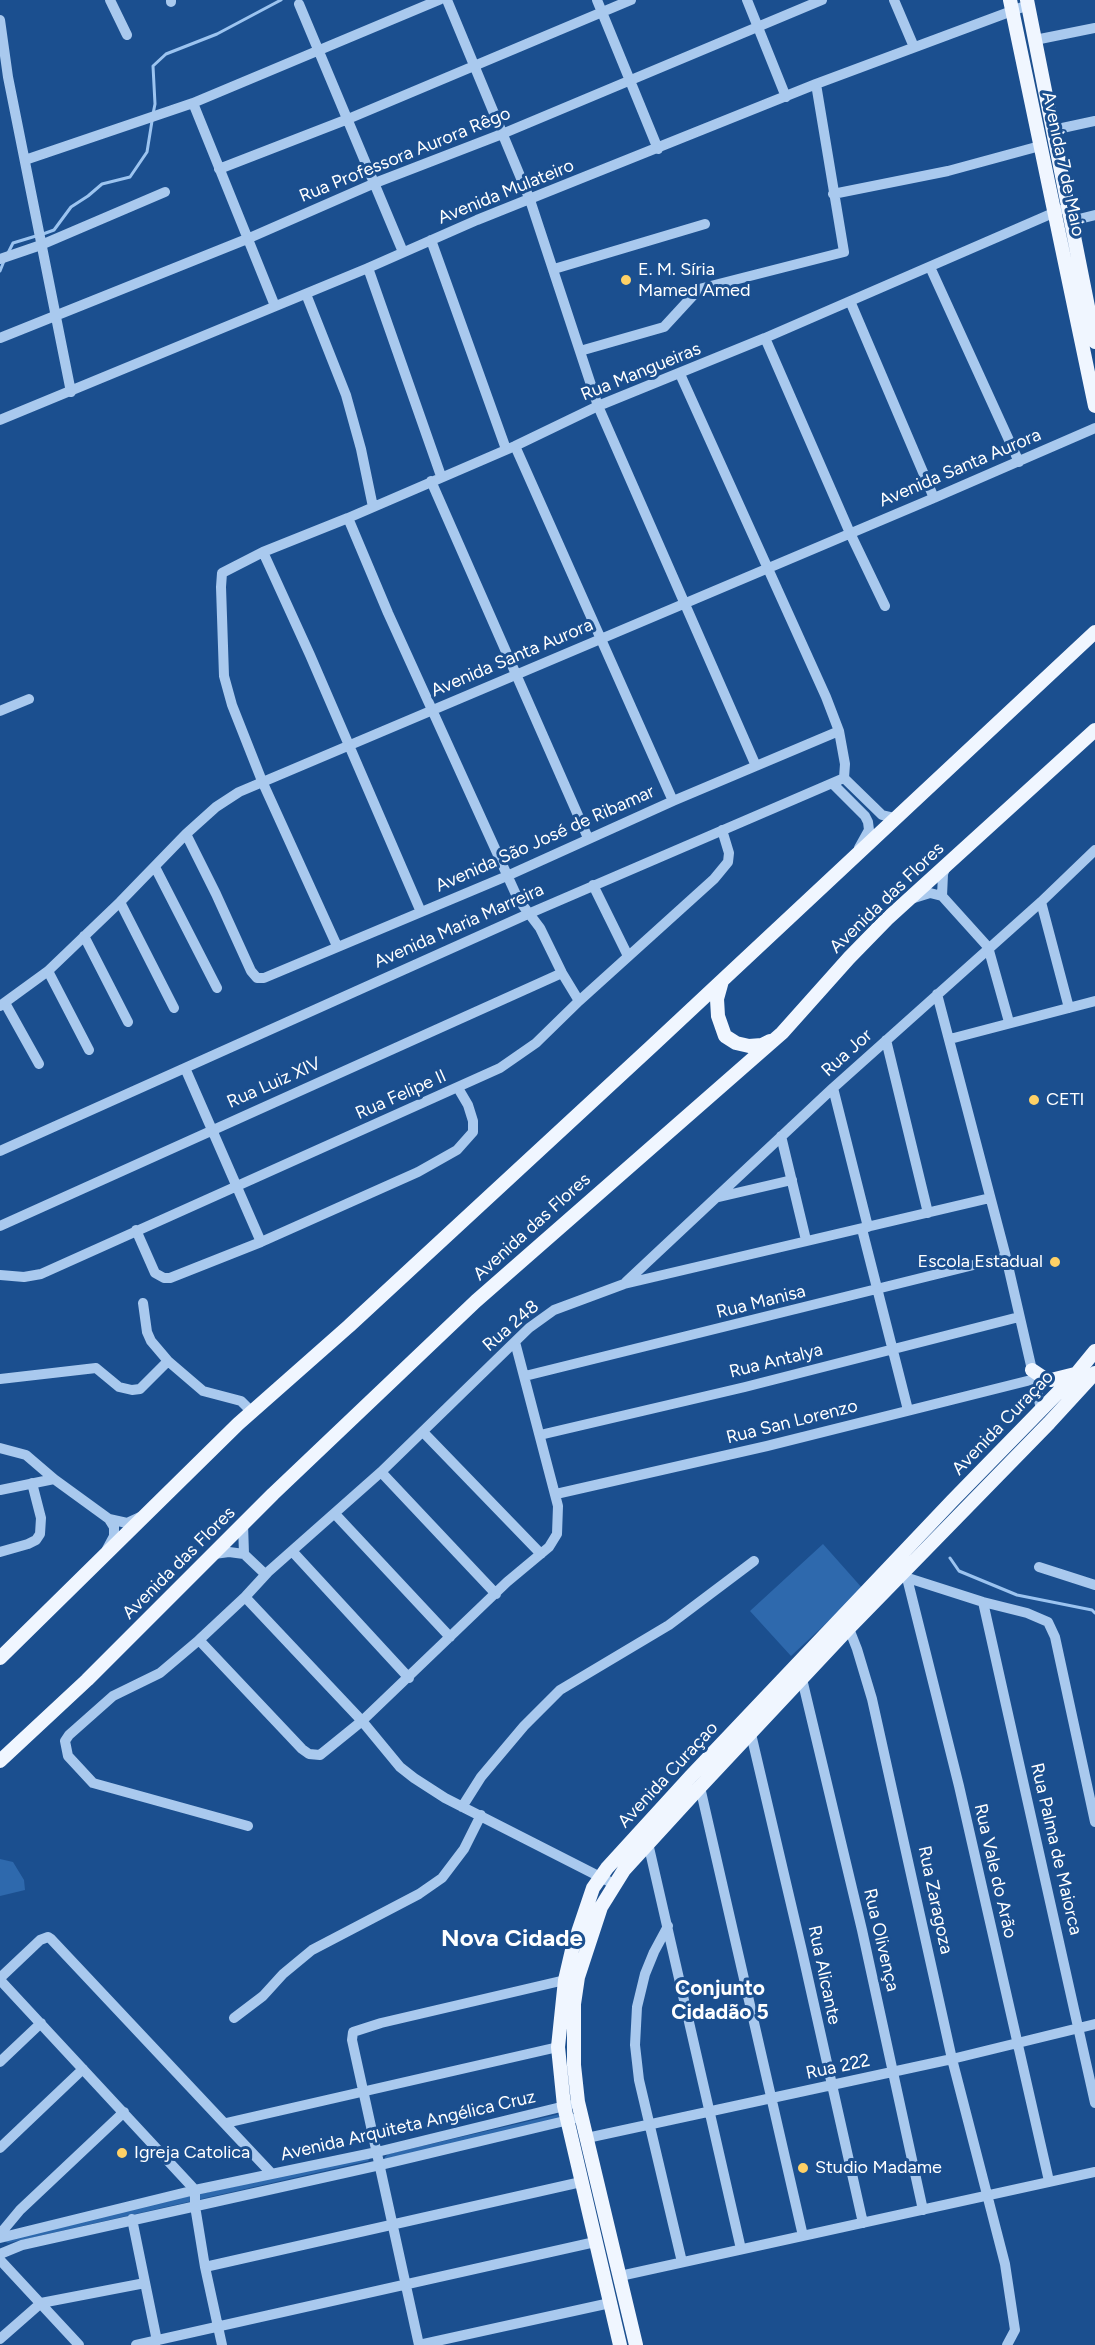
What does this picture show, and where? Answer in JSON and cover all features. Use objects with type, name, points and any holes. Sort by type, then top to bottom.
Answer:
[{"type":"main road","name":"Avenida 7 de Maio","points":[[1028,2],[1095,342]]},
{"type":"main road","name":"Avenida 7 de Maio","points":[[1011,5],[1095,406]]},
{"type":"main road","points":[[0,1658],[252,1412],[358,1318],[1095,632]]},
{"type":"main road","name":"Avenida das Flores","points":[[0,1761],[87,1680],[243,1524],[476,1301],[782,1033],[849,958],[947,864],[1095,730]]},
{"type":"main road","points":[[722,981],[717,999],[718,1016],[725,1036],[736,1043],[749,1046],[762,1045],[782,1033]]},
{"type":"main road","name":"Avenida Curaçao","points":[[620,2345],[564,2106],[558,2047],[565,1980],[593,1888],[600,1876],[684,1784],[846,1622],[968,1484],[1077,1373],[1095,1351]]},
{"type":"main road","points":[[1034,1374],[1051,1380],[1077,1373]]},
{"type":"main road","name":"Avenida Curaçao","points":[[636,2345],[578,2102],[573,2036],[577,1986],[592,1929],[601,1907],[614,1884],[648,1843],[802,1679],[846,1622],[906,1574],[976,1497],[1080,1392],[1095,1373]]},
{"type":"main road","points":[[968,1484],[976,1497]]},
{"type":"street","points":[[110,0],[127,35]]},
{"type":"street","points":[[25,160],[193,103],[439,0]]},
{"type":"street","points":[[447,0],[530,200],[598,406],[756,766]]},
{"type":"street","points":[[597,0],[658,149]]},
{"type":"street","points":[[219,169],[348,119],[631,0]]},
{"type":"street","points":[[747,0],[786,97]]},
{"type":"street","name":"Rua Professora Aurora Rêgo","points":[[0,338],[247,239],[375,183],[502,134],[822,0]]},
{"type":"street","points":[[894,0],[914,47]]},
{"type":"street","name":"Avenida Mulateiro","points":[[0,420],[431,240],[816,84],[914,47],[1011,5],[1028,2]]},
{"type":"street","points":[[298,4],[403,252]]},
{"type":"street","points":[[0,20],[4,78],[25,160],[71,392]]},
{"type":"street","points":[[1035,40],[1095,28]]},
{"type":"street","points":[[580,351],[664,327],[699,289],[844,252],[816,84]]},
{"type":"street","points":[[193,103],[276,306]]},
{"type":"street","points":[[1053,130],[1095,122]]},
{"type":"street","points":[[833,194],[948,171],[1040,146]]},
{"type":"street","points":[[0,259],[41,245],[165,192]]},
{"type":"street","name":"Rua Mangueiras","points":[[262,781],[232,705],[224,676],[221,578],[227,568],[348,518],[598,406],[765,338],[1068,206]]},
{"type":"street","points":[[1071,221],[1095,215]]},
{"type":"street","points":[[554,269],[705,224]]},
{"type":"street","points":[[431,240],[510,447],[673,801]]},
{"type":"street","points":[[930,267],[1019,462]]},
{"type":"street","points":[[368,268],[436,478],[516,674],[588,838]]},
{"type":"street","points":[[306,294],[346,395],[361,449],[373,507]]},
{"type":"street","points":[[850,301],[934,498]]},
{"type":"street","points":[[765,338],[885,606]]},
{"type":"street","points":[[680,374],[769,568],[839,731],[845,764],[844,778],[882,815],[896,818]]},
{"type":"street","name":"Avenida Santa Aurora","points":[[3,1004],[48,971],[186,834],[216,807],[238,792],[1095,428]]},
{"type":"street","points":[[348,518],[388,613],[518,899],[540,928],[562,973],[579,1000]]},
{"type":"street","points":[[263,552],[421,912]]},
{"type":"street","points":[[0,711],[29,699]]},
{"type":"street","name":"Avenida São José de Ribamar","points":[[186,834],[251,971],[257,978],[264,978],[507,876],[588,838],[839,731]]},
{"type":"street","name":"Avenida Maria Marreira","points":[[0,1152],[593,885],[844,778]]},
{"type":"street","points":[[262,781],[337,946]]},
{"type":"street","points":[[833,784],[865,816],[869,830],[858,849],[839,872]]},
{"type":"street","name":"Rua Felipe II","points":[[0,1275],[41,1274],[458,1088],[517,1058],[722,870],[728,862],[729,853],[722,830]]},
{"type":"street","name":"Rua Jor","points":[[624,1284],[833,1088],[988,947],[1094,856]]},
{"type":"street","points":[[942,896],[943,874],[947,864]]},
{"type":"street","points":[[155,867],[218,988]]},
{"type":"street","points":[[593,885],[628,957]]},
{"type":"street","points":[[908,901],[922,894],[942,896],[988,947],[1009,1023]]},
{"type":"street","points":[[120,902],[174,1008]]},
{"type":"street","points":[[1041,902],[1069,1008]]},
{"type":"street","points":[[84,936],[128,1022]]},
{"type":"street","points":[[48,971],[89,1050]]},
{"type":"street","name":"Rua Luiz XIV","points":[[0,1226],[562,973]]},
{"type":"street","points":[[937,994],[1006,1257],[1041,1409]]},
{"type":"street","points":[[950,1039],[1095,1001]]},
{"type":"street","points":[[3,1004],[39,1064]]},
{"type":"street","points":[[886,1040],[928,1213]]},
{"type":"street","points":[[185,1068],[261,1242]]},
{"type":"street","points":[[136,1230],[155,1273],[164,1278],[170,1278],[261,1242],[418,1172],[457,1150],[472,1132],[473,1120],[468,1105],[458,1088]]},
{"type":"street","points":[[833,1088],[908,1410]]},
{"type":"street","points":[[781,1136],[806,1240]]},
{"type":"street","points":[[718,1197],[792,1180]]},
{"type":"street","name":"Rua 248","points":[[248,1826],[93,1783],[68,1756],[65,1748],[69,1735],[113,1696],[160,1673],[199,1640],[245,1597],[265,1574],[381,1472],[515,1342],[554,1310],[624,1284],[990,1198]]},
{"type":"street","name":"Rua Manisa","points":[[525,1376],[1006,1257]]},
{"type":"street","points":[[143,1304],[147,1332],[151,1341],[168,1361],[203,1391],[241,1401],[252,1412]]},
{"type":"street","name":"Rua Antalya","points":[[540,1435],[755,1384],[1019,1317]]},
{"type":"street","points":[[199,1640],[302,1749],[309,1754],[320,1755],[362,1721],[541,1554],[554,1541],[558,1526],[556,1494],[515,1342]]},
{"type":"street","points":[[0,1379],[96,1368],[119,1387],[132,1390],[140,1389],[168,1361]]},
{"type":"street","name":"Rua San Lorenzo","points":[[556,1494],[767,1446],[908,1410],[1034,1374]]},
{"type":"street","points":[[423,1432],[541,1554]]},
{"type":"street","points":[[0,1448],[26,1455],[54,1479],[109,1519],[127,1524],[145,1514]]},
{"type":"street","points":[[381,1472],[496,1594]]},
{"type":"street","points":[[0,1490],[54,1479]]},
{"type":"street","points":[[0,1552],[28,1544],[36,1540],[40,1534],[41,1518],[32,1483]]},
{"type":"street","points":[[335,1514],[450,1637]]},
{"type":"street","points":[[97,1562],[114,1536],[114,1527],[109,1519]]},
{"type":"street","points":[[243,1524],[244,1554]]},
{"type":"street","points":[[292,1551],[409,1678]]},
{"type":"street","points":[[214,1554],[229,1552],[244,1554],[265,1574]]},
{"type":"street","points":[[462,1807],[481,1777],[524,1726],[560,1690],[669,1625],[754,1560]]},
{"type":"street","points":[[1039,1567],[1095,1585]]},
{"type":"street","points":[[906,1574],[983,1602],[1041,1617],[1052,1627],[1095,1822]]},
{"type":"street","name":"Rua Vale do Arão","points":[[906,1574],[930,1664],[1049,2181]]},
{"type":"street","points":[[245,1597],[362,1721],[400,1767],[445,1798],[614,1884]]},
{"type":"street","name":"Rua Palma de Maiorca","points":[[983,1602],[1095,2103]]},
{"type":"street","name":"Rua Zaragoza","points":[[846,1622],[874,1709],[952,2059],[1005,2264],[1015,2330],[1007,2345]]},
{"type":"street","name":"Rua Olivença","points":[[802,1679],[923,2210]]},
{"type":"street","name":"Rua Alicante","points":[[751,1734],[863,2223]]},
{"type":"street","points":[[700,1787],[803,2236]]},
{"type":"street","points":[[234,2018],[263,1996],[283,1974],[312,1950],[419,1894],[442,1878],[464,1849],[481,1815]]},
{"type":"street","points":[[648,1843],[741,2249]]},
{"type":"street","points":[[668,1926],[649,1963],[637,2007],[635,2044],[639,2080],[682,2262]]},
{"type":"street","points":[[222,2345],[205,2267],[195,2206],[195,2190],[0,1979],[40,1940],[48,1937],[272,2174]]},
{"type":"street","points":[[565,1980],[381,2023],[353,2032],[352,2040],[419,2345],[610,2303]]},
{"type":"street","points":[[0,2061],[41,2023]]},
{"type":"street","name":"Rua 222","points":[[587,2138],[952,2059],[1095,2024]]},
{"type":"street","points":[[226,2123],[558,2047]]},
{"type":"street","points":[[0,2148],[83,2069]]},
{"type":"street","name":"Avenida Arquiteta Angélica Cruz","points":[[0,2238],[195,2190],[377,2152],[578,2102]]},
{"type":"street","points":[[0,2234],[20,2210],[124,2112]]},
{"type":"street","name":"Avenida Arquiteta Angélica Cruz","points":[[0,2254],[22,2245],[380,2165],[582,2116]]},
{"type":"street","points":[[620,2276],[1095,2172]]},
{"type":"street","points":[[205,2267],[581,2182]]},
{"type":"street","points":[[132,2219],[157,2340]]},
{"type":"street","points":[[136,2345],[595,2242]]},
{"type":"street","points":[[0,2260],[79,2345]]},
{"type":"street","points":[[0,2339],[41,2302],[145,2283]]},
{"type":"shaded area","points":[[823,1544],[863,1589],[791,1656],[750,1611]]},
{"type":"shaded area","points":[[0,1859],[13,1862],[24,1880],[25,1890],[0,1896]]},
{"type":"shaded area","points":[[560,2114],[562,2116],[559,2120],[385,2159],[388,2154]]},
{"type":"shaded area","points":[[371,2157],[368,2161],[8,2243],[4,2241],[116,2212]]},
{"type":"waterway","points":[[153,114],[155,104],[153,66],[166,54],[217,34],[281,0]]},
{"type":"waterway","points":[[43,234],[54,230],[71,207],[102,184],[130,177],[147,152],[152,121]]},
{"type":"waterway","points":[[8,253],[13,243],[36,236]]},
{"type":"waterway","points":[[0,271],[4,261]]},
{"type":"waterway","points":[[950,1558],[959,1571],[1017,1595],[1092,1610],[1095,1613]]},
{"type":"place","name":"E. M. Síria Mamed Amed","points":[[626,280]]},
{"type":"place","name":"CETI","points":[[1034,1100]]},
{"type":"place","name":"Escola Estadual","points":[[1055,1262]]},
{"type":"place","name":"Igreja Catolica","points":[[122,2153]]},
{"type":"place","name":"Studio Madame","points":[[803,2168]]},
{"type":"district","name":"Nova Cidade","points":[[512,1939]]},
{"type":"district","name":"Conjunto Cidadão 5","points":[[720,2001]]}]
